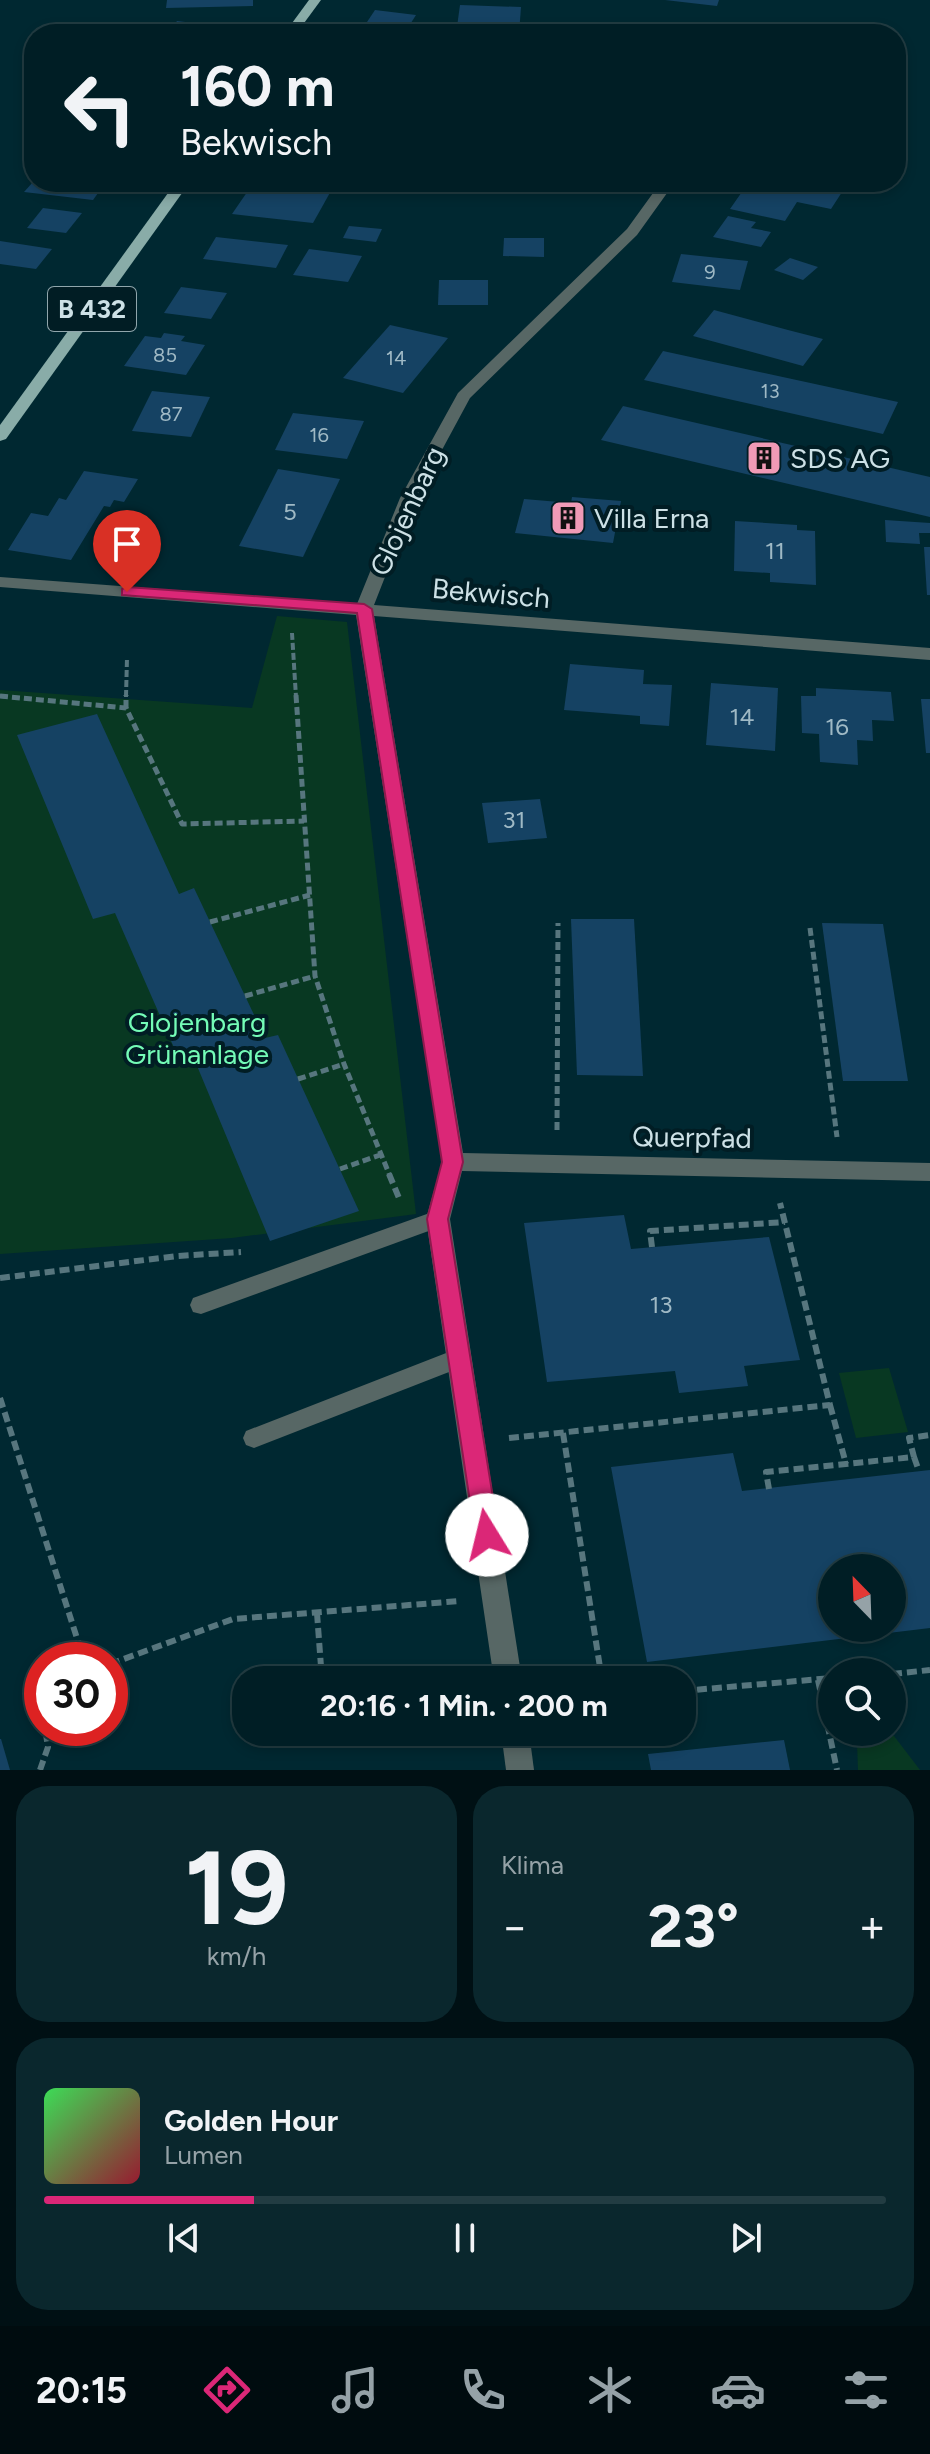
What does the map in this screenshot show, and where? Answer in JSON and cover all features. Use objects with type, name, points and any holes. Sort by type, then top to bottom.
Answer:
[{"type":"main road","points":[[297,24],[315,0]]},
{"type":"main road","name":"B 432","points":[[0,436],[176,192]]},
{"type":"street","name":"Glojenbarg","points":[[506,1666],[438,1219],[453,1162],[364,609],[408,498],[463,396],[632,232],[661,192]]},
{"type":"street","name":"Bekwisch","points":[[0,582],[930,654]]},
{"type":"street","name":"Querpfad","points":[[453,1162],[930,1172]]},
{"type":"street","points":[[517,1746],[520,1770]]},
{"type":"lane","points":[[201,1305],[438,1219]]},
{"type":"lane","points":[[254,1438],[459,1358]]},
{"type":"path","points":[[290,604],[315,976],[344,1064],[409,1224],[438,1219]]},
{"type":"path","points":[[127,658],[126,708],[182,824],[304,821]]},
{"type":"path","points":[[0,696],[126,708]]},
{"type":"path","points":[[210,922],[310,895]]},
{"type":"path","points":[[556,1165],[558,923]]},
{"type":"path","points":[[810,928],[842,1170]]},
{"type":"path","points":[[245,996],[315,976]]},
{"type":"path","points":[[298,1079],[344,1064]]},
{"type":"path","points":[[340,1169],[383,1154]]},
{"type":"path","points":[[771,1169],[846,1464]]},
{"type":"path","points":[[652,1247],[650,1231],[785,1222]]},
{"type":"path","points":[[0,1278],[177,1256],[256,1251]]},
{"type":"path","points":[[0,1398],[78,1642]]},
{"type":"path","points":[[472,1442],[830,1405]]},
{"type":"path","points":[[563,1433],[600,1666]]},
{"type":"path","points":[[919,1471],[909,1438],[930,1435]]},
{"type":"path","points":[[769,1489],[766,1472],[914,1457]]},
{"type":"path","points":[[128,1657],[233,1619],[497,1597]]},
{"type":"path","points":[[317,1613],[321,1666]]},
{"type":"path","points":[[906,1673],[930,1670]]},
{"type":"path","points":[[696,1690],[818,1680]]},
{"type":"path","points":[[40,1770],[48,1746]]},
{"type":"path","points":[[832,1746],[837,1770]]},
{"type":"green space","name":"Glojenbarg Grünanlage","points":[[277,616],[347,622],[416,1214],[232,1238],[0,1254],[0,690],[252,708]]},
{"type":"green space","points":[[889,1368],[908,1432],[856,1438],[839,1373]]},
{"type":"green space","points":[[857,1746],[902,1746],[920,1770],[858,1770]]},
{"type":"building","points":[[167,0],[253,0],[253,6],[166,8]]},
{"type":"building","points":[[665,0],[719,0],[717,6]]},
{"type":"building","points":[[460,5],[521,7],[520,24],[457,24]]},
{"type":"building","points":[[375,10],[416,15],[410,24],[366,24]]},
{"type":"building","points":[[177,21],[202,24],[175,24]]},
{"type":"building","points":[[24,192],[99,192],[93,200]]},
{"type":"building","points":[[247,192],[330,192],[313,223],[232,214]]},
{"type":"building","points":[[742,192],[842,192],[831,209],[797,202],[785,221],[730,209]]},
{"type":"building","points":[[43,208],[82,213],[66,233],[27,228]]},
{"type":"building","points":[[728,216],[756,222],[751,228],[771,232],[761,247],[713,237]]},
{"type":"building","points":[[349,226],[382,229],[376,242],[343,238]]},
{"type":"building","points":[[216,237],[288,245],[276,268],[203,259]]},
{"type":"building","points":[[504,238],[544,238],[544,257],[503,256]]},
{"type":"building","points":[[0,241],[52,249],[36,269],[0,264]]},
{"type":"building","points":[[309,249],[362,256],[348,282],[293,275]]},
{"type":"building","points":[[681,254],[748,261],[740,290],[672,282]]},
{"type":"building","points":[[790,258],[818,267],[803,280],[774,270]]},
{"type":"building","points":[[439,280],[488,280],[488,305],[438,305]]},
{"type":"building","points":[[181,287],[227,293],[211,319],[164,313]]},
{"type":"building","points":[[714,310],[823,339],[803,366],[693,336]]},
{"type":"building","points":[[390,325],[448,338],[403,393],[343,378]]},
{"type":"building","points":[[164,333],[185,336],[181,341],[205,345],[186,375],[124,366],[145,336],[161,338]]},
{"type":"building","points":[[663,351],[898,402],[883,434],[644,380]]},
{"type":"building","points":[[152,391],[210,397],[191,437],[132,431]]},
{"type":"building","name":"SDS AG","points":[[623,406],[930,477],[930,517],[601,440]]},
{"type":"building","points":[[293,413],[364,421],[347,459],[275,450]]},
{"type":"building","points":[[278,469],[340,479],[303,557],[239,546]]},
{"type":"building","points":[[84,471],[138,479],[124,502],[114,500],[110,507],[104,506],[71,560],[8,550],[31,513],[48,516],[59,498],[66,500]]},
{"type":"building","name":"Villa Erna","points":[[572,497],[621,501],[613,543],[515,533],[524,499],[571,503]]},
{"type":"building","points":[[885,520],[930,523],[930,533],[919,533],[920,544],[886,542]]},
{"type":"building","points":[[735,521],[797,525],[797,530],[815,531],[816,585],[770,582],[770,573],[734,571]]},
{"type":"building","points":[[924,547],[930,547],[930,595],[927,595]]},
{"type":"building","points":[[570,664],[644,670],[643,684],[672,685],[669,726],[640,724],[640,716],[564,710]]},
{"type":"building","points":[[711,683],[778,688],[775,751],[706,745]]},
{"type":"building","points":[[816,688],[891,692],[894,721],[872,720],[873,741],[857,740],[858,765],[820,762],[819,734],[802,733],[801,696],[816,696]]},
{"type":"building","points":[[921,699],[930,699],[930,753],[926,753]]},
{"type":"building","points":[[97,714],[179,894],[194,888],[265,1038],[278,1035],[359,1211],[270,1241],[195,1061],[182,1066],[115,913],[93,919],[17,735]]},
{"type":"building","points":[[540,799],[547,838],[488,843],[482,803]]},
{"type":"building","points":[[571,919],[634,919],[643,1076],[577,1075]]},
{"type":"building","points":[[822,923],[883,924],[908,1081],[843,1081]]},
{"type":"building","points":[[624,1215],[631,1249],[769,1237],[800,1360],[744,1366],[748,1386],[679,1393],[675,1371],[547,1382],[524,1223]]},
{"type":"building","points":[[733,1453],[742,1491],[930,1470],[930,1628],[906,1631],[906,1554],[818,1554],[818,1641],[647,1662],[611,1467]]},
{"type":"building","points":[[1,1739],[10,1770],[0,1770]]},
{"type":"building","points":[[784,1740],[790,1770],[651,1770],[648,1754]]},
{"type":"place","name":"SDS AG","points":[[764,458]]},
{"type":"place","name":"Villa Erna","points":[[568,518]]},
{"type":"route","points":[[127,592],[364,609],[453,1162],[438,1219],[487,1535]]}]
